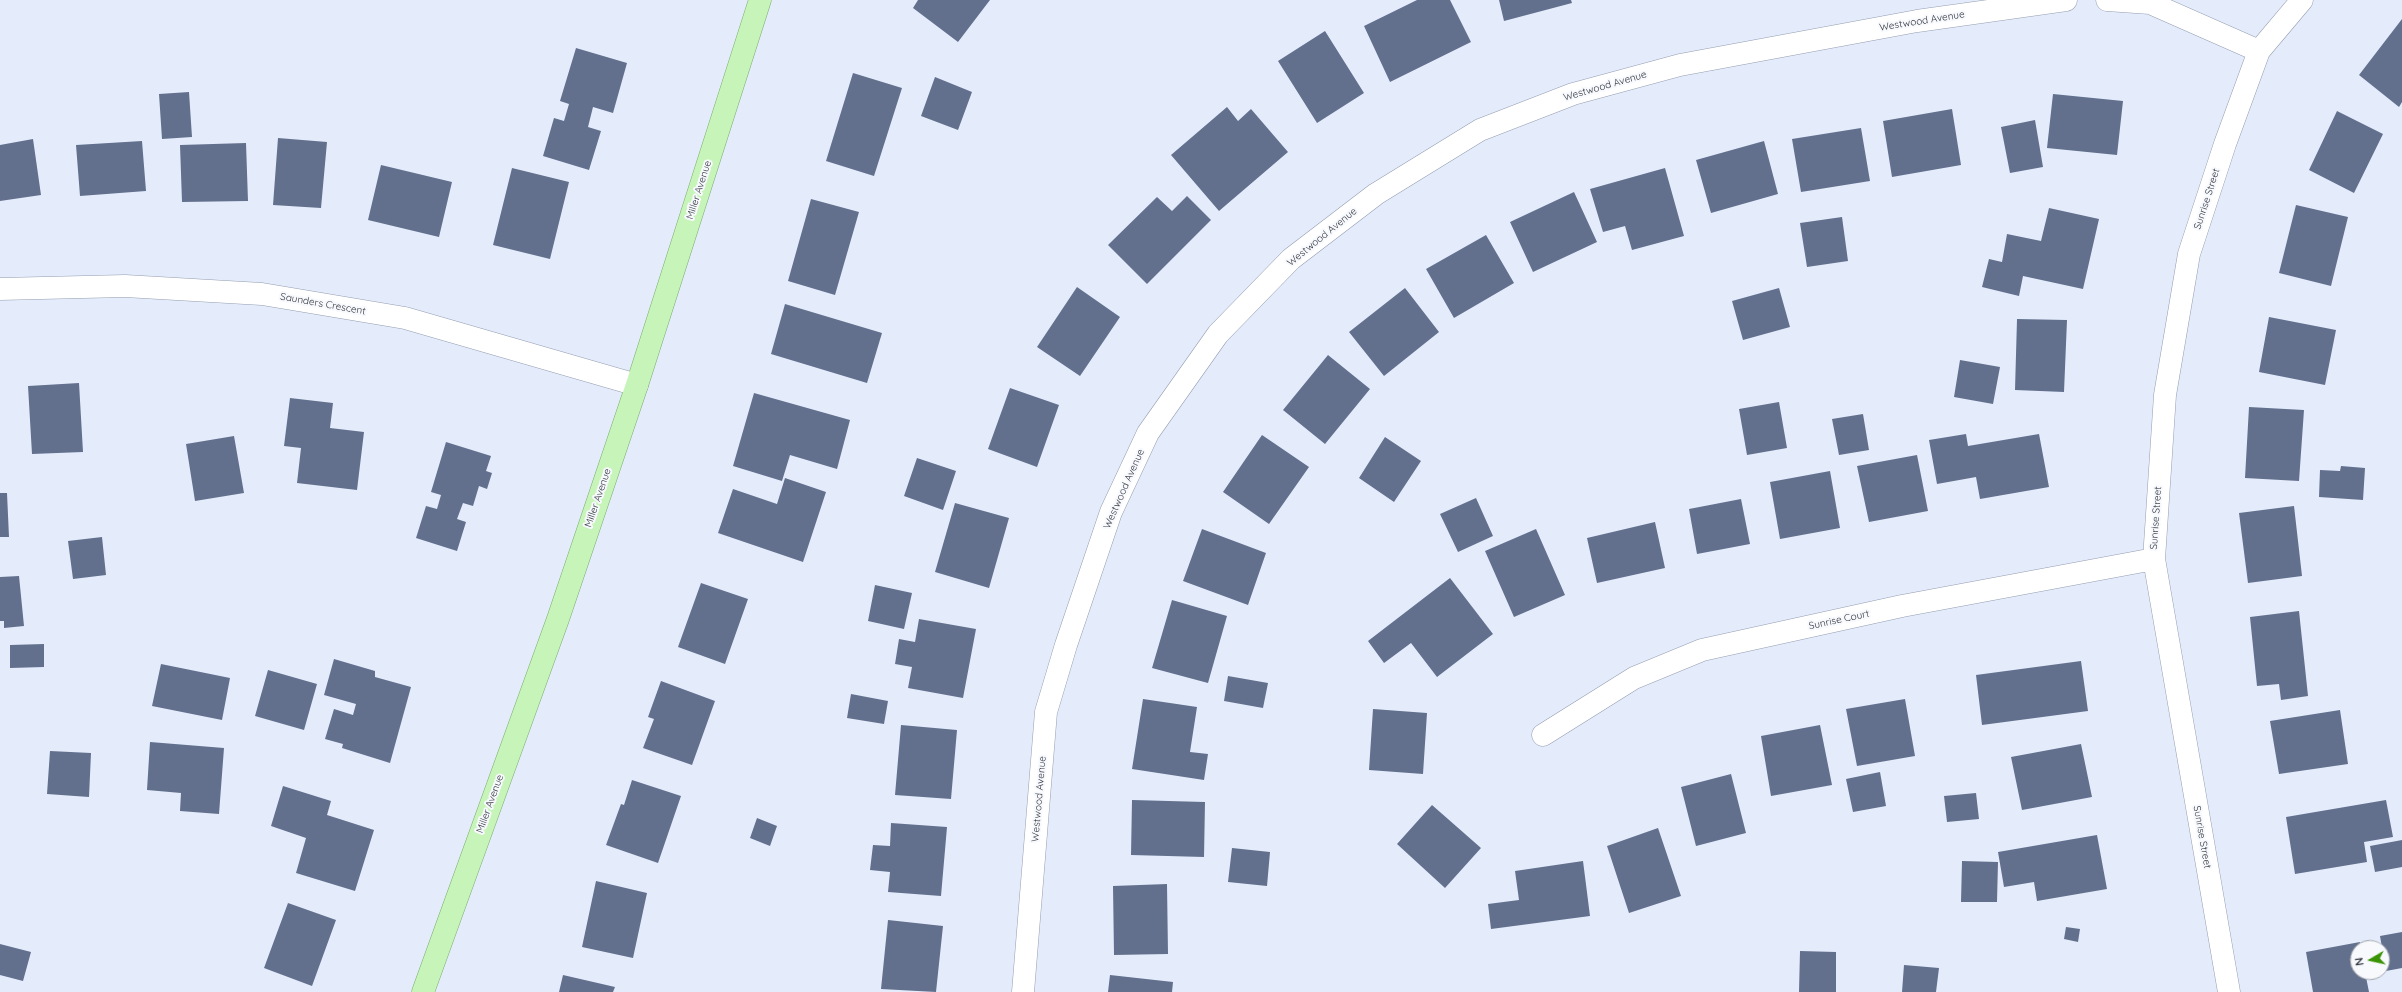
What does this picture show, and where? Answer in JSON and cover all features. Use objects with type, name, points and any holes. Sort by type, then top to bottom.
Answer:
[{"type":"main road","name":"Miller Avenue","points":[[423,992],[558,619],[637,385],[760,0]]},
{"type":"street","name":"Westwood Avenue","points":[[1023,992],[1046,712],[1066,645],[1111,512],[1148,433],[1218,334],[1291,259],[1376,194],[1480,130],[1573,94],[1680,64],[1918,21],[2066,0]]},
{"type":"street","points":[[2107,0],[2150,3],[2259,51],[2302,0]]},
{"type":"street","name":"Sunrise Street","points":[[2230,992],[2154,559],[2165,395],[2189,254],[2225,144],[2259,51]]},
{"type":"street","name":"Saunders Crescent","points":[[0,289],[125,286],[262,294],[405,318],[637,385]]},
{"type":"street","name":"Sunrise Court","points":[[1543,735],[1634,678],[1702,650],[1902,606],[2154,559]]},
{"type":"building","points":[[918,0],[990,0],[958,42],[913,8]]},
{"type":"building","points":[[1417,0],[1450,0],[1471,42],[1390,82],[1364,26]]},
{"type":"building","points":[[1499,0],[1571,0],[1572,3],[1504,21]]},
{"type":"building","points":[[2402,19],[2402,102],[2399,107],[2359,75]]},
{"type":"building","points":[[1325,31],[1364,93],[1317,123],[1278,61]]},
{"type":"building","points":[[576,48],[627,63],[613,113],[593,107],[588,127],[601,131],[589,170],[543,156],[554,118],[564,121],[569,104],[560,101]]},
{"type":"building","points":[[853,73],[902,88],[874,176],[826,161]]},
{"type":"building","points":[[935,77],[972,92],[958,130],[921,116]]},
{"type":"building","points":[[189,92],[192,137],[162,139],[159,94]]},
{"type":"building","points":[[2053,94],[2123,101],[2117,155],[2047,148]]},
{"type":"building","points":[[1227,107],[1238,121],[1251,109],[1288,152],[1219,211],[1171,155]]},
{"type":"building","points":[[1952,109],[1961,165],[1892,177],[1883,121]]},
{"type":"building","points":[[2337,111],[2383,134],[2354,193],[2309,170]]},
{"type":"building","points":[[2035,120],[2043,167],[2010,173],[2001,127]]},
{"type":"building","points":[[1861,128],[1870,181],[1801,192],[1792,139]]},
{"type":"building","points":[[278,138],[327,142],[321,208],[273,205]]},
{"type":"building","points":[[33,139],[41,195],[0,201],[0,145]]},
{"type":"building","points":[[142,141],[146,191],[80,196],[76,145]]},
{"type":"building","points":[[1764,141],[1778,194],[1711,213],[1696,160]]},
{"type":"building","points":[[246,143],[248,201],[182,202],[180,145]]},
{"type":"building","points":[[381,165],[452,182],[439,237],[368,220]]},
{"type":"building","points":[[512,168],[569,182],[550,259],[493,245]]},
{"type":"building","points":[[1665,168],[1684,236],[1632,250],[1625,226],[1603,232],[1590,189]]},
{"type":"building","points":[[1574,192],[1597,242],[1533,272],[1510,222]]},
{"type":"building","points":[[1187,196],[1211,220],[1147,284],[1108,245],[1157,197],[1172,211]]},
{"type":"building","points":[[811,199],[859,212],[835,295],[788,281]]},
{"type":"building","points":[[2296,205],[2348,217],[2331,286],[2279,273]]},
{"type":"building","points":[[2049,208],[2099,219],[2083,289],[2023,276],[2019,296],[1982,287],[1989,259],[2002,262],[2007,234],[2041,241]]},
{"type":"building","points":[[1842,217],[1848,261],[1807,267],[1800,223]]},
{"type":"building","points":[[1486,235],[1514,283],[1454,318],[1426,269]]},
{"type":"building","points":[[1077,287],[1120,317],[1080,376],[1037,347]]},
{"type":"building","points":[[1405,288],[1439,332],[1384,376],[1349,332]]},
{"type":"building","points":[[1779,288],[1790,327],[1743,340],[1732,301]]},
{"type":"building","points":[[785,304],[882,333],[867,383],[771,354]]},
{"type":"building","points":[[2269,317],[2336,330],[2325,385],[2259,372]]},
{"type":"building","points":[[2017,319],[2067,320],[2064,392],[2015,390]]},
{"type":"building","points":[[1328,355],[1370,389],[1325,444],[1283,410]]},
{"type":"building","points":[[1960,360],[2000,367],[1993,404],[1954,397]]},
{"type":"building","points":[[79,383],[83,452],[32,454],[28,386]]},
{"type":"building","points":[[1010,388],[1059,405],[1037,467],[988,449]]},
{"type":"building","points":[[754,393],[850,420],[837,469],[790,455],[782,481],[733,466]]},
{"type":"building","points":[[290,398],[333,403],[330,428],[364,432],[357,490],[297,483],[301,448],[284,446]]},
{"type":"building","points":[[1779,402],[1787,448],[1747,455],[1739,409]]},
{"type":"building","points":[[2249,407],[2304,410],[2299,481],[2245,478]]},
{"type":"building","points":[[1863,414],[1869,450],[1839,455],[1832,419]]},
{"type":"building","points":[[1966,434],[1968,446],[2039,434],[2049,487],[1980,499],[1976,477],[1937,484],[1929,440]]},
{"type":"building","points":[[1262,435],[1309,467],[1269,524],[1223,492]]},
{"type":"building","points":[[234,436],[244,493],[195,501],[186,444]]},
{"type":"building","points":[[1385,437],[1421,461],[1394,502],[1359,478]]},
{"type":"building","points":[[446,442],[491,456],[486,471],[492,473],[487,489],[479,486],[473,506],[463,503],[457,519],[466,522],[457,551],[416,538],[426,506],[437,509],[441,495],[431,492]]},
{"type":"building","points":[[1917,455],[1928,511],[1869,522],[1857,466]]},
{"type":"building","points":[[917,458],[956,471],[943,510],[904,496]]},
{"type":"building","points":[[2341,466],[2365,468],[2363,500],[2319,497],[2320,470],[2340,471]]},
{"type":"building","points":[[1830,471],[1840,528],[1780,539],[1770,482]]},
{"type":"building","points":[[785,478],[826,492],[803,562],[718,533],[733,489],[777,504]]},
{"type":"building","points":[[0,493],[7,493],[9,537],[0,537]]},
{"type":"building","points":[[1476,498],[1493,536],[1458,552],[1440,514]]},
{"type":"building","points":[[1741,499],[1750,544],[1697,554],[1689,509]]},
{"type":"building","points":[[955,503],[1009,518],[989,588],[935,572]]},
{"type":"building","points":[[2294,506],[2302,576],[2248,583],[2239,513]]},
{"type":"building","points":[[1655,522],[1665,568],[1597,583],[1587,538]]},
{"type":"building","points":[[1202,529],[1266,553],[1248,605],[1183,581]]},
{"type":"building","points":[[1536,529],[1565,595],[1514,617],[1485,551]]},
{"type":"building","points":[[102,537],[106,575],[73,579],[68,541]]},
{"type":"building","points":[[19,576],[24,626],[4,628],[4,621],[0,621],[0,577]]},
{"type":"building","points":[[1450,578],[1493,634],[1437,677],[1411,643],[1384,663],[1368,641]]},
{"type":"building","points":[[701,583],[748,599],[725,664],[678,647]]},
{"type":"building","points":[[875,585],[912,593],[904,629],[868,621]]},
{"type":"building","points":[[1172,600],[1227,616],[1208,683],[1152,668]]},
{"type":"building","points":[[2299,611],[2308,696],[2281,700],[2279,684],[2257,686],[2250,617]]},
{"type":"building","points":[[919,619],[976,629],[963,698],[908,688],[912,667],[895,664],[899,639],[915,642]]},
{"type":"building","points":[[44,644],[44,667],[10,668],[10,645]]},
{"type":"building","points":[[334,659],[375,671],[375,677],[411,687],[390,763],[342,748],[343,744],[325,739],[334,709],[353,715],[356,704],[324,695]]},
{"type":"building","points":[[2081,661],[2088,711],[1982,725],[1976,675]]},
{"type":"building","points":[[161,664],[230,678],[222,720],[152,706]]},
{"type":"building","points":[[268,670],[317,684],[304,730],[255,716]]},
{"type":"building","points":[[1228,676],[1268,683],[1263,708],[1224,701]]},
{"type":"building","points":[[661,681],[715,701],[692,765],[643,748],[654,719],[648,717]]},
{"type":"building","points":[[851,694],[888,701],[884,724],[847,718]]},
{"type":"building","points":[[1143,699],[1197,707],[1190,752],[1208,754],[1204,780],[1132,769]]},
{"type":"building","points":[[1905,699],[1915,756],[1857,766],[1846,709]]},
{"type":"building","points":[[1373,709],[1427,713],[1423,774],[1369,770]]},
{"type":"building","points":[[2340,710],[2348,764],[2279,774],[2270,721]]},
{"type":"building","points":[[901,725],[957,730],[951,799],[895,795]]},
{"type":"building","points":[[1820,725],[1832,785],[1771,796],[1761,736]]},
{"type":"building","points":[[150,742],[224,748],[219,814],[180,811],[181,793],[147,790]]},
{"type":"building","points":[[2081,744],[2092,797],[2022,810],[2011,757]]},
{"type":"building","points":[[50,751],[91,753],[89,797],[47,794]]},
{"type":"building","points":[[1880,772],[1886,806],[1853,812],[1846,779]]},
{"type":"building","points":[[1731,774],[1746,833],[1696,846],[1681,787]]},
{"type":"building","points":[[632,780],[681,796],[658,863],[606,845],[621,804],[624,805]]},
{"type":"building","points":[[283,786],[331,801],[327,815],[374,830],[355,891],[296,873],[306,838],[271,826]]},
{"type":"building","points":[[1976,793],[1979,819],[1947,822],[1944,796]]},
{"type":"building","points":[[1132,800],[1205,802],[1204,857],[1131,855]]},
{"type":"building","points":[[2386,800],[2393,837],[2364,842],[2367,862],[2295,874],[2286,817]]},
{"type":"building","points":[[1432,805],[1481,848],[1445,888],[1397,844]]},
{"type":"building","points":[[757,818],[777,826],[770,846],[750,838]]},
{"type":"building","points":[[891,823],[947,827],[941,896],[888,892],[890,872],[870,870],[873,845],[890,846]]},
{"type":"building","points":[[1658,828],[1681,896],[1629,913],[1607,846]]},
{"type":"building","points":[[2097,835],[2107,889],[2037,901],[2034,882],[2004,887],[1998,852]]},
{"type":"building","points":[[2402,840],[2402,867],[2375,872],[2370,846]]},
{"type":"building","points":[[1232,848],[1270,852],[1267,886],[1228,882]]},
{"type":"building","points":[[1583,861],[1590,916],[1491,929],[1488,904],[1519,900],[1515,871]]},
{"type":"building","points":[[1962,861],[1998,862],[1997,902],[1961,902]]},
{"type":"building","points":[[596,881],[647,893],[633,958],[582,947]]},
{"type":"building","points":[[1167,884],[1168,954],[1114,955],[1113,886]]},
{"type":"building","points":[[288,903],[336,920],[312,986],[264,968]]},
{"type":"building","points":[[888,920],[943,926],[936,992],[881,989]]},
{"type":"building","points":[[2066,927],[2080,929],[2078,942],[2064,939]]},
{"type":"building","points":[[2402,932],[2402,968],[2390,970],[2390,940],[2381,940],[2380,936]]},
{"type":"building","points":[[0,944],[31,952],[23,981],[0,975]]},
{"type":"building","points":[[2350,944],[2350,980],[2367,980],[2369,992],[2313,992],[2306,952]]},
{"type":"building","points":[[1800,951],[1836,952],[1836,992],[1799,992]]},
{"type":"building","points":[[1904,965],[1939,968],[1936,992],[1902,992]]},
{"type":"building","points":[[563,975],[615,987],[613,992],[559,992]]},
{"type":"building","points":[[1110,975],[1173,982],[1172,992],[1108,992]]}]
